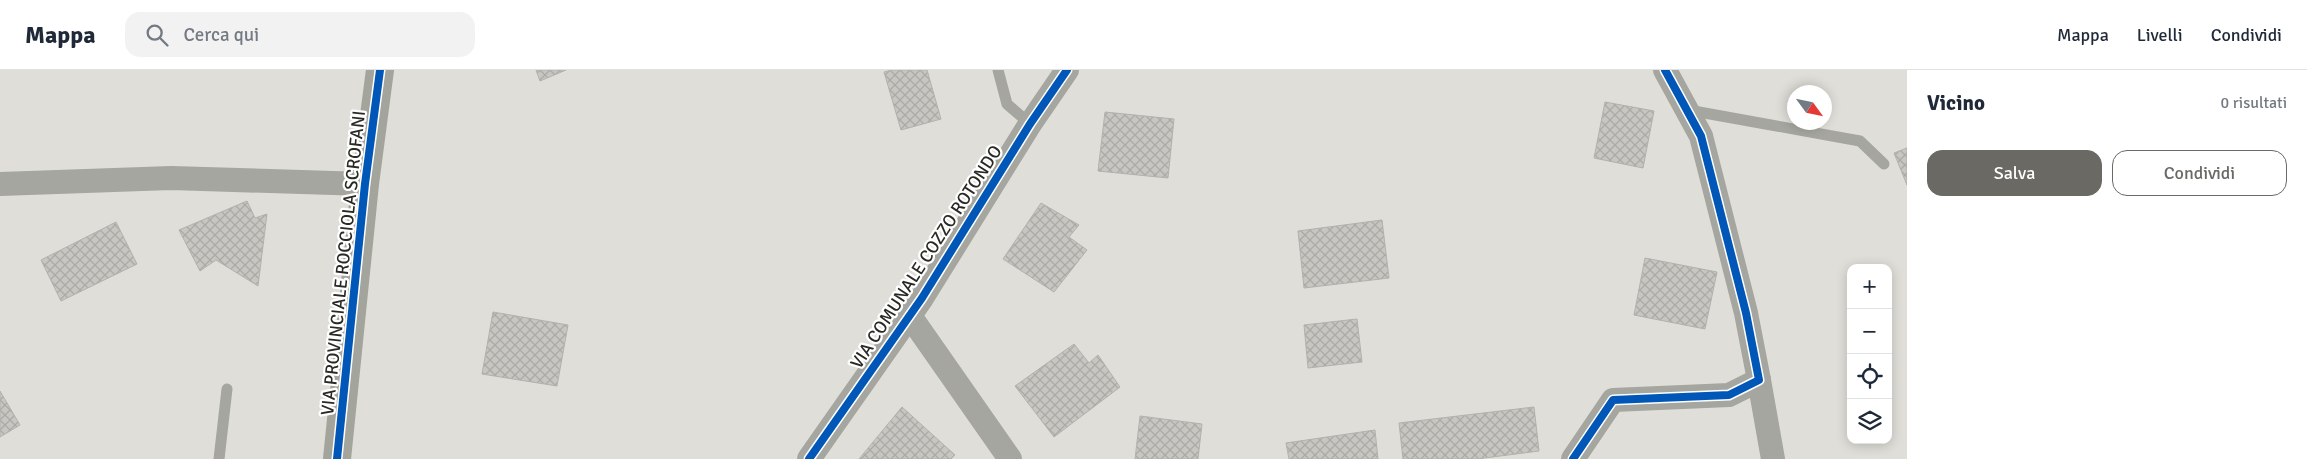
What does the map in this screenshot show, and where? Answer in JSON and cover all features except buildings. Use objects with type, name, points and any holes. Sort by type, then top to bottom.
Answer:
[{"type":"street","name":"VIA PROVINCIALE ROCCIOLA SCROFANI","points":[[337,459],[365,184],[380,70]]},
{"type":"street","name":"VIA COMUNALE COZZO ROTONDO","points":[[809,459],[910,316],[1030,124],[1067,70]]},
{"type":"street","points":[[1665,70],[1701,136],[1746,313],[1773,459]]},
{"type":"street","points":[[0,184],[171,178],[365,184]]},
{"type":"street","points":[[910,316],[1010,459]]},
{"type":"street","points":[[1573,459],[1613,400],[1730,395],[1759,380]]},
{"type":"lane","points":[[998,70],[1007,104],[1030,124]]},
{"type":"lane","points":[[1687,110],[1860,141],[1884,164]]},
{"type":"lane","points":[[219,459],[227,389]]},
{"type":"cycle path","points":[[337,459],[365,184],[380,70]]},
{"type":"cycle path","points":[[809,459],[922,298],[1030,124],[1067,70]]},
{"type":"cycle path","points":[[1573,459],[1613,400],[1729,395],[1759,380],[1746,313],[1701,136],[1665,70]]}]
